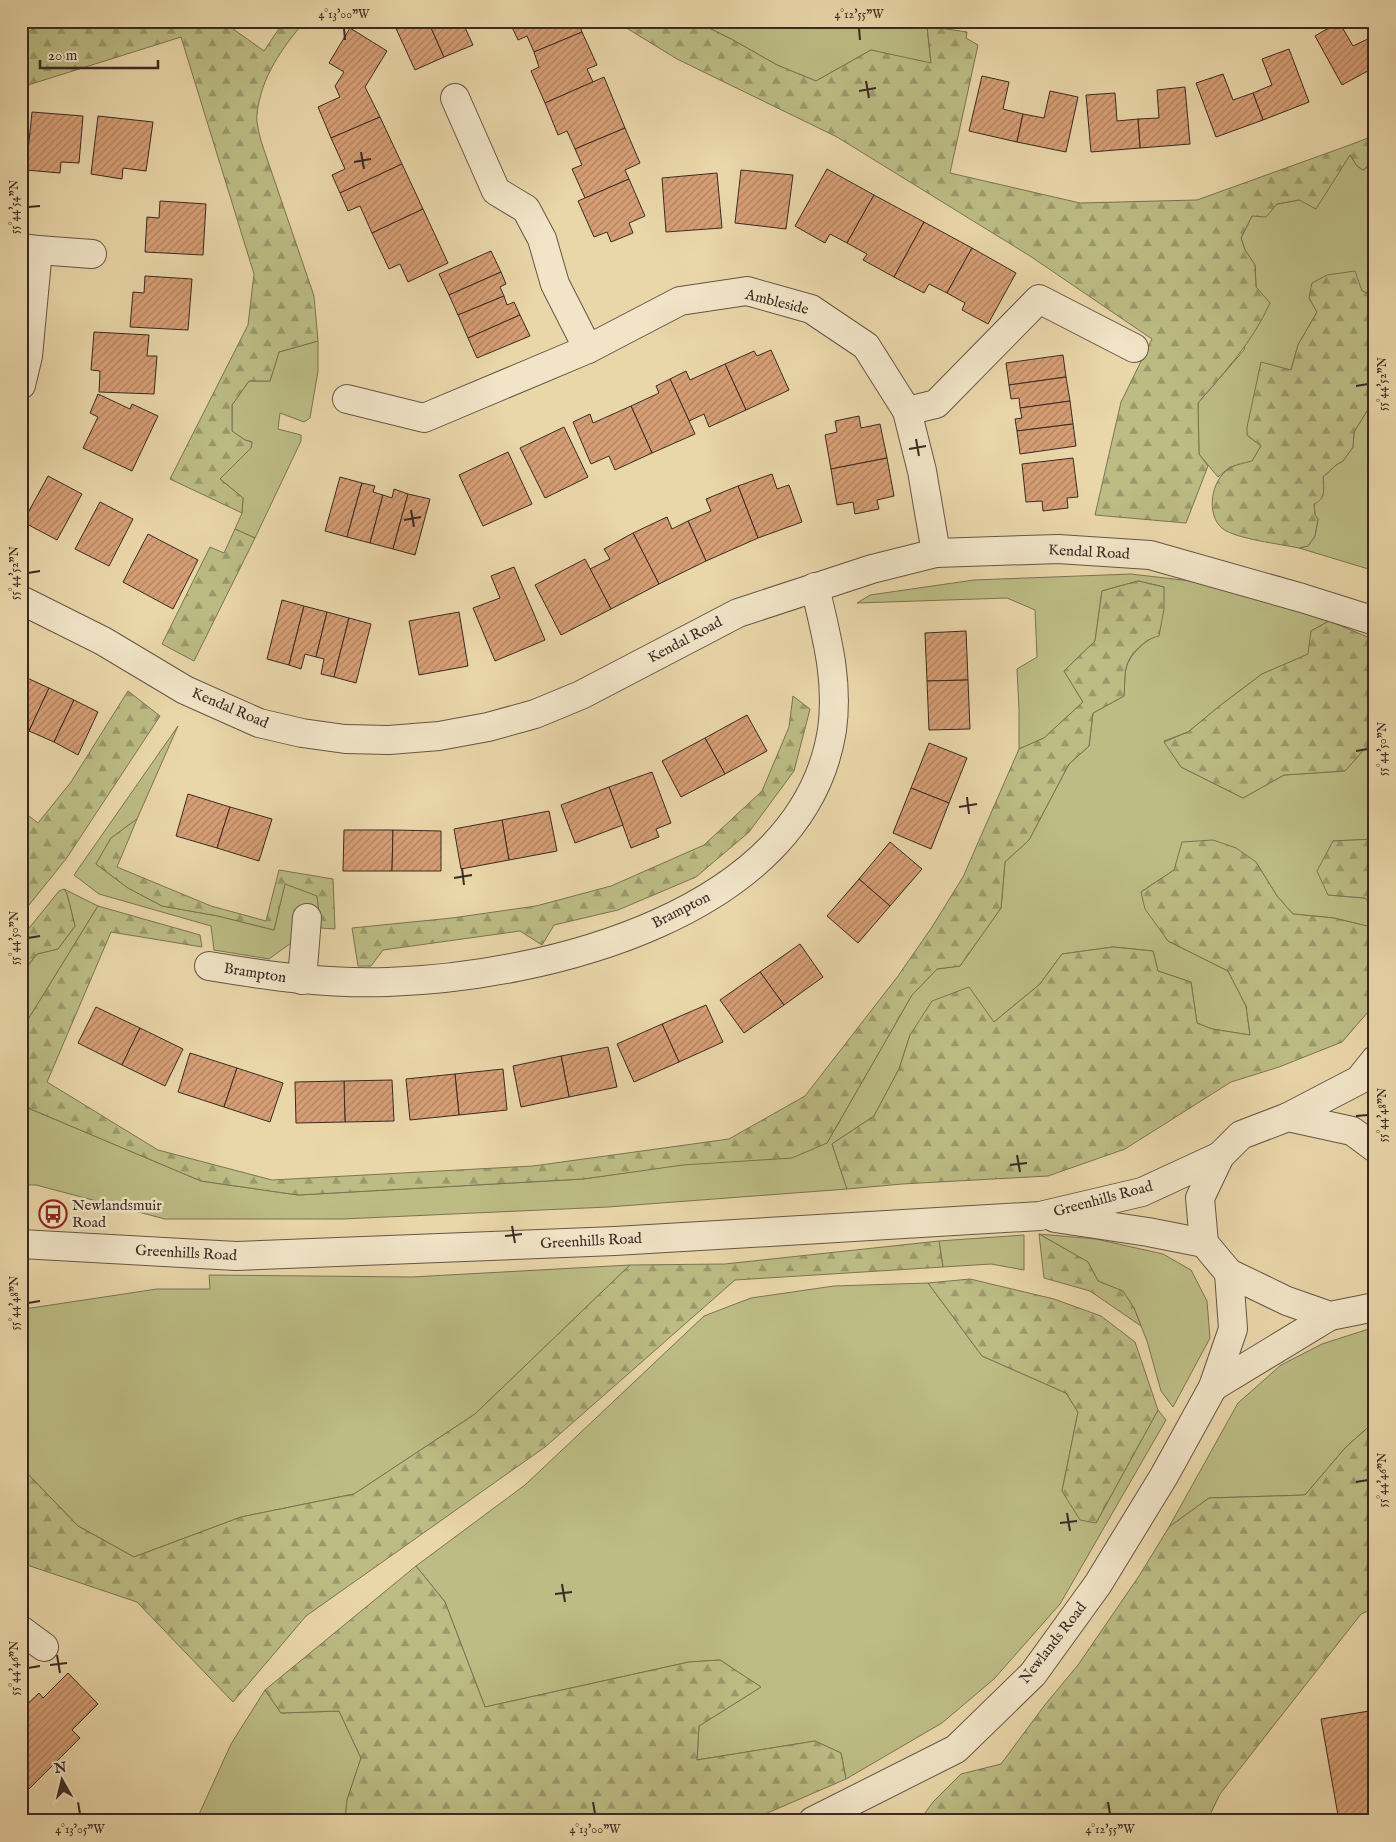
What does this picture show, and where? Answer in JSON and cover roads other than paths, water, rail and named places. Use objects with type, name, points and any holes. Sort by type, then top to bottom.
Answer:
[{"type":"street","points":[[455,98],[496,191],[526,209],[542,239],[555,284],[588,349]]},
{"type":"street","points":[[21,385],[28,356],[30,249],[92,254]]},
{"type":"street","name":"Ambleside","points":[[347,399],[424,418],[588,349],[680,301],[747,291],[811,309],[866,346],[907,411],[922,470],[936,553]]},
{"type":"street","points":[[907,411],[936,404],[1040,299],[1134,348]]},
{"type":"street","name":"Kendal Road","points":[[21,600],[103,641],[185,690],[259,723],[302,733],[345,739],[389,740],[458,733],[535,714],[581,695],[738,613],[872,569],[936,553],[1058,549],[1150,555],[1302,598],[1375,621]]},
{"type":"street","name":"Brampton","points":[[209,966],[302,980],[387,982],[452,978],[515,968],[578,953],[639,932],[678,914],[718,891],[767,852],[790,826],[809,797],[822,764],[831,731],[835,696],[832,662],[815,587]]},
{"type":"street","name":"Brampton","points":[[302,980],[307,918]]},
{"type":"street","points":[[1375,1060],[1359,1080],[1288,1117],[1242,1135],[1220,1156],[1200,1198],[1204,1243],[1229,1273],[1287,1301],[1330,1316],[1375,1308]]},
{"type":"street","points":[[1288,1117],[1352,1131],[1375,1148]]},
{"type":"street","name":"Greenhills Road","points":[[21,1244],[236,1256],[614,1241],[1040,1216],[1142,1192],[1220,1156]]},
{"type":"street","name":"Greenhills Road","points":[[1040,1216],[1148,1232],[1204,1243]]},
{"type":"street","name":"Newlands Road","points":[[813,1821],[956,1749],[1032,1674],[1098,1584],[1164,1476],[1214,1387],[1233,1329],[1229,1273]]},
{"type":"street","name":"Newlands Road","points":[[1214,1387],[1330,1316]]},
{"type":"street","points":[[21,1630],[44,1647]]},
{"type":"place","name":"Newlandsmuir Road","points":[[53,1214]]}]
